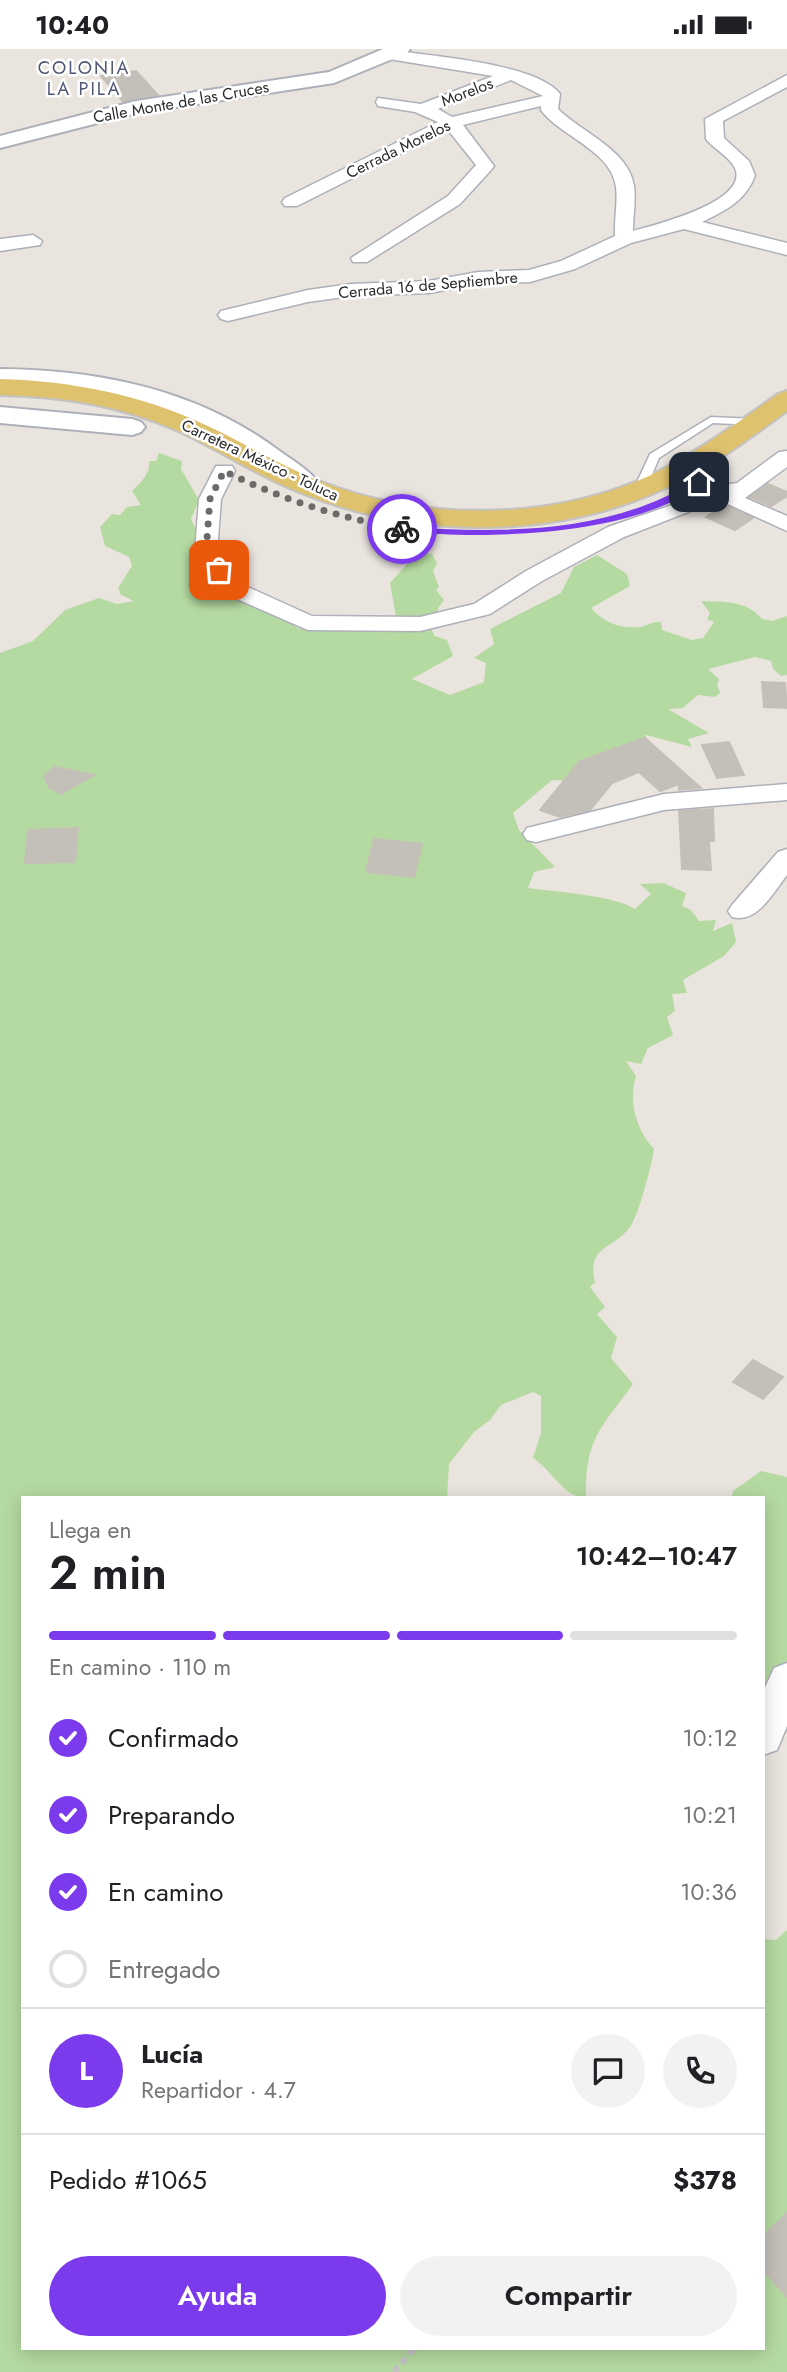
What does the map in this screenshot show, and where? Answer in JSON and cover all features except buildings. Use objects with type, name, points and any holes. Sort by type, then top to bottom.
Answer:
[{"type":"main road","name":"Carretera México - Toluca","points":[[0,387],[74,393],[136,407],[195,430],[308,486],[359,503],[431,516],[474,517],[556,512],[639,491],[720,448],[787,399]]},
{"type":"main road","name":"Carretera México - Toluca","points":[[0,405],[54,409],[132,427],[301,504],[358,521],[408,530],[483,534],[561,530],[616,518],[677,496],[787,426]]},
{"type":"street","points":[[395,52],[509,75],[544,85],[552,94],[549,110],[612,162],[624,178],[627,197],[622,217],[624,239]]},
{"type":"street","name":"Calle Monte de las Cruces","points":[[0,142],[136,107],[334,77],[395,52]]},
{"type":"street","name":"Morelos","points":[[424,107],[454,99],[509,75]]},
{"type":"street","name":"Cerrada 16 de Septiembre","points":[[228,315],[308,296],[351,290],[429,287],[478,278],[530,276],[568,265],[624,239],[684,223],[715,209],[741,190],[746,175],[743,165],[715,139],[714,119],[787,80]]},
{"type":"street","name":"Cerrada Morelos","points":[[291,202],[451,123],[551,99]]},
{"type":"street","points":[[360,258],[454,200],[485,166],[472,145],[451,123],[424,107],[384,102]]},
{"type":"street","points":[[684,223],[787,250]]},
{"type":"street","points":[[0,245],[33,241]]},
{"type":"street","points":[[429,287],[449,263]]},
{"type":"street","points":[[0,377],[77,380],[174,403],[195,411],[251,441],[308,486]]},
{"type":"street","points":[[0,415],[132,427]]},
{"type":"street","points":[[735,494],[787,457]]},
{"type":"street","points":[[224,471],[210,499],[206,552],[231,588],[308,623],[420,624],[482,609],[534,576],[616,532],[680,510],[719,492],[735,494],[787,524]]},
{"type":"street","points":[[536,834],[664,802],[787,792]]},
{"type":"street","points":[[742,911],[787,858]]},
{"type":"street","points":[[765,1733],[787,1680]]},
{"type":"path","points":[[394,2372],[413,2350]]},
{"type":"green space","points":[[159,453],[182,461],[181,469],[199,500],[191,519],[203,544],[241,581],[261,608],[300,629],[385,630],[396,617],[390,583],[408,563],[412,552],[432,554],[437,563],[433,571],[439,587],[436,590],[444,600],[438,608],[436,623],[426,621],[435,636],[447,640],[453,656],[412,679],[450,695],[484,682],[486,663],[474,658],[494,644],[490,629],[561,593],[574,567],[597,555],[627,574],[630,586],[591,608],[606,621],[631,627],[661,622],[662,630],[692,640],[703,638],[714,622],[707,619],[710,613],[701,601],[742,605],[762,619],[772,621],[787,616],[787,675],[781,676],[773,669],[771,661],[755,657],[708,669],[719,679],[717,685],[720,693],[715,697],[698,695],[683,708],[668,709],[709,733],[688,739],[692,747],[646,735],[643,747],[571,781],[552,780],[513,813],[519,830],[555,867],[534,872],[528,888],[599,897],[635,909],[651,894],[640,884],[663,883],[686,893],[682,906],[691,910],[699,921],[716,920],[713,931],[732,923],[736,942],[724,956],[683,980],[687,993],[672,994],[675,1011],[667,1017],[673,1035],[648,1048],[641,1064],[626,1061],[636,1076],[633,1095],[635,1115],[642,1133],[654,1149],[637,1213],[630,1227],[594,1261],[595,1282],[590,1287],[605,1307],[597,1314],[617,1337],[611,1358],[633,1384],[597,1436],[588,1461],[586,1496],[576,1496],[564,1488],[533,1458],[541,1433],[541,1396],[533,1392],[501,1405],[490,1420],[474,1432],[449,1464],[447,1496],[21,1496],[21,2350],[765,2350],[765,1939],[776,1940],[787,1930],[787,2372],[0,2372],[0,653],[33,641],[65,610],[99,598],[117,604],[134,601],[121,595],[118,588],[132,566],[129,557],[105,546],[100,527],[112,514],[120,515],[127,507],[141,505],[132,491],[147,474],[149,461],[156,461]]},
{"type":"green space","points":[[761,1471],[787,1477],[787,1731],[786,1725],[765,1735],[765,1496],[732,1496],[733,1491]]},
{"type":"way so far","points":[[219,570],[206,552],[210,499],[224,471],[301,504],[358,521],[402,529]]},
{"type":"district","name":"COLONIA LA PILA","points":[[84,78]]},
{"type":"route","points":[[402,529],[444,534],[561,530],[637,511],[677,496],[699,482]]}]
